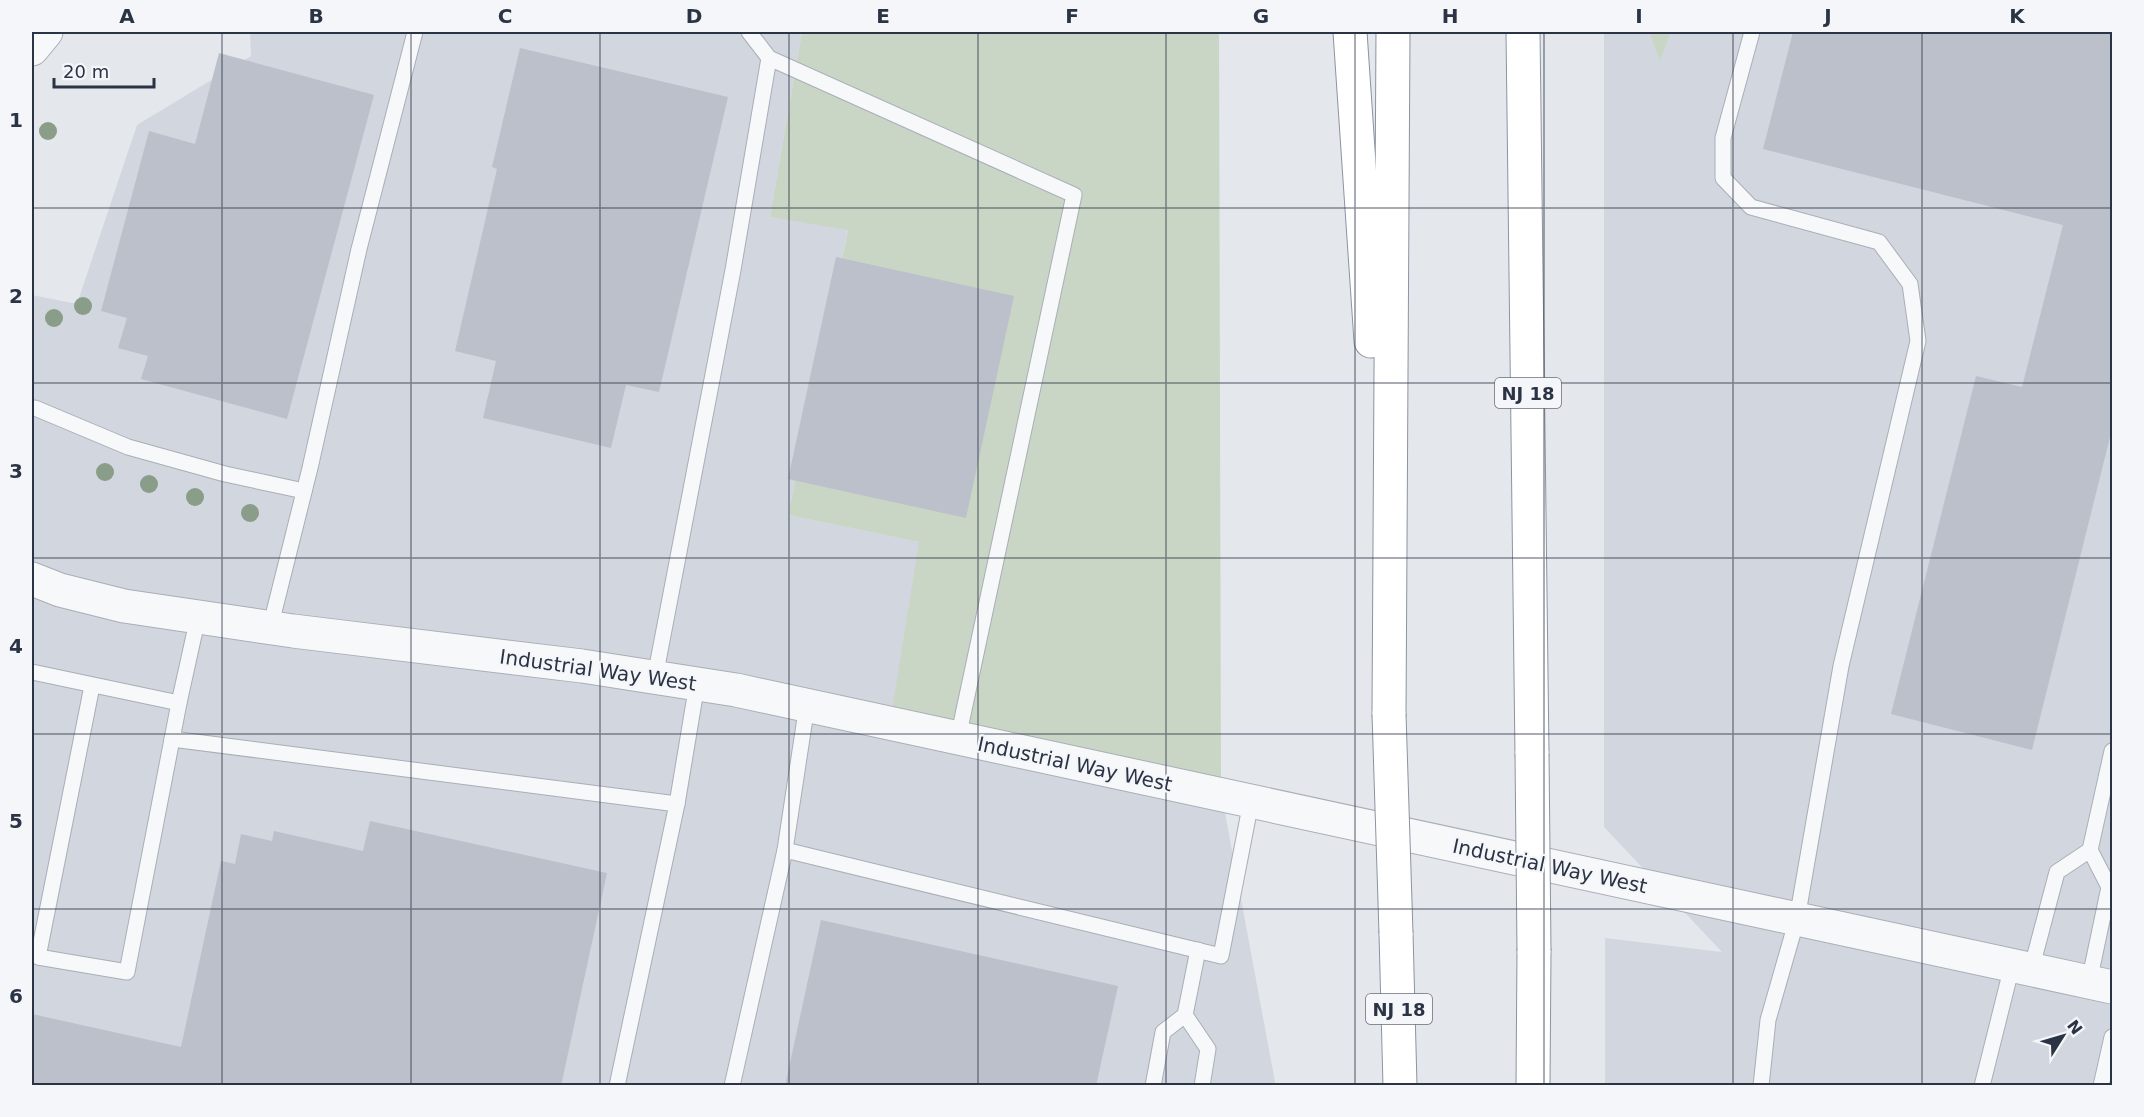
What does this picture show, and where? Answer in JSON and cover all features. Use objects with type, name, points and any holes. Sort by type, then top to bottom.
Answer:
[{"type":"highway","points":[[1350,32],[1390,615]]},
{"type":"highway","name":"NJ 18","points":[[1393,32],[1389,714],[1400,1086]]},
{"type":"highway","name":"NJ 18","points":[[1523,32],[1534,951],[1533,1086]]},
{"type":"street","points":[[32,49],[46,32]]},
{"type":"street","name":"Industrial Way West","points":[[32,579],[60,590],[124,606],[270,628],[570,665],[736,690],[1251,802],[1573,869],[2101,985]]},
{"type":"lane","points":[[270,628],[359,249],[416,32]]},
{"type":"lane","points":[[749,32],[769,58],[1074,195],[958,738]]},
{"type":"lane","points":[[1752,32],[1723,138],[1723,178],[1751,207],[1879,242],[1910,284],[1917,341],[1841,666],[1797,920],[1768,1020],[1761,1086]]},
{"type":"lane","points":[[655,677],[734,270],[769,58]]},
{"type":"lane","points":[[35,408],[128,447],[225,474],[304,491]]},
{"type":"lane","points":[[92,686],[38,957],[127,972],[198,617]]},
{"type":"lane","points":[[32,672],[179,703]]},
{"type":"lane","points":[[617,1086],[677,804],[697,684]]},
{"type":"lane","points":[[732,1086],[785,850],[807,705]]},
{"type":"lane","points":[[172,739],[677,804]]},
{"type":"lane","points":[[2101,985],[2109,886],[2090,850],[2112,751]]},
{"type":"lane","points":[[785,850],[1221,956],[1251,802]]},
{"type":"lane","points":[[1982,1086],[2056,872],[2090,850]]},
{"type":"lane","points":[[1153,1086],[1163,1032],[1185,1015],[1198,950]]},
{"type":"lane","points":[[1185,1015],[1208,1049],[1202,1086]]},
{"type":"lane","points":[[2101,1086],[2112,1037]]},
{"type":"shaded area","points":[[250,32],[802,32],[770,217],[848,229],[788,515],[919,542],[1221,791],[1274,1085],[32,1086],[32,295],[77,304],[137,125],[251,56]]},
{"type":"shaded area","points":[[1604,32],[1649,32],[1660,60],[1671,32],[2112,32],[2112,1085],[1605,1085],[1605,938],[1722,952],[1604,827]]},
{"type":"green space","points":[[802,32],[1219,32],[1221,791],[889,729],[919,542],[788,515],[848,230],[770,217]]},
{"type":"green space","points":[[1649,32],[1671,32],[1660,61]]},
{"type":"building","points":[[1793,32],[2112,32],[2112,429],[2032,750],[1891,714],[1976,376],[2022,387],[2063,225],[1763,149]]},
{"type":"building","points":[[520,48],[728,97],[659,392],[626,385],[611,448],[483,418],[496,361],[455,351],[497,169],[492,167]]},
{"type":"building","points":[[219,53],[374,95],[287,419],[141,379],[148,356],[118,348],[127,318],[101,311],[149,131],[195,144]]},
{"type":"building","points":[[836,257],[1014,296],[966,518],[788,479]]},
{"type":"building","points":[[370,821],[607,873],[561,1086],[32,1086],[32,1014],[181,1047],[221,861],[235,864],[241,834],[272,841],[274,831],[363,851]]},
{"type":"building","points":[[821,920],[1118,986],[1096,1086],[785,1086]]}]
